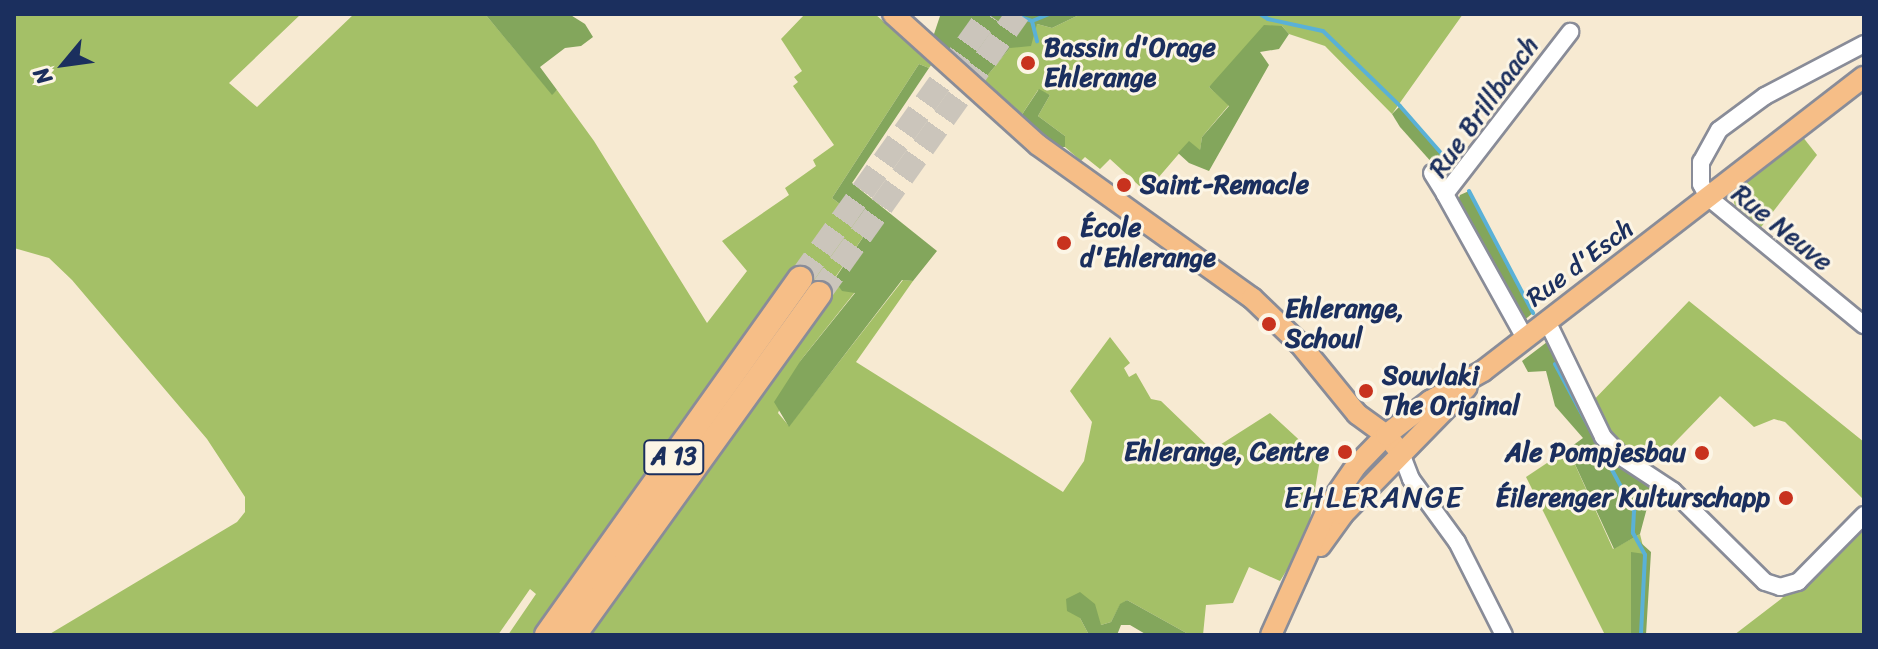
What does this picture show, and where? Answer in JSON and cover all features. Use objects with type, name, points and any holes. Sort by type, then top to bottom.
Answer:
[{"type":"highway","name":"A 13","points":[[547,635],[810,287],[574,635]]},
{"type":"main road","points":[[893,14],[1038,145],[1252,298],[1300,344],[1394,460]]},
{"type":"main road","name":"Rue d'Esch","points":[[1285,603],[1325,537],[1394,460],[1483,371],[1864,77]]},
{"type":"main road","name":"Rue d'Esch","points":[[1285,603],[1330,504],[1379,443],[1430,401],[1483,371]]},
{"type":"main road","points":[[1271,635],[1285,603]]},
{"type":"street","name":"Rue Brillbaach","points":[[1525,338],[1445,194],[1570,32]]},
{"type":"street","points":[[1708,197],[1701,184],[1701,162],[1719,130],[1765,96],[1864,44]]},
{"type":"street","points":[[1432,173],[1445,194]]},
{"type":"street","name":"Rue Neuve","points":[[1708,197],[1864,325]]},
{"type":"street","points":[[1547,321],[1603,437],[1623,458],[1673,491],[1765,582],[1780,587],[1798,582],[1864,515]]},
{"type":"street","points":[[1394,460],[1448,526],[1504,635]]},
{"type":"green space","points":[[14,14],[301,14],[229,83],[257,107],[354,14],[485,14],[552,94],[557,90],[594,141],[707,323],[747,271],[722,241],[789,195],[785,188],[816,166],[813,160],[834,145],[793,86],[798,82],[794,77],[802,71],[781,39],[805,14],[875,14],[932,64],[929,68],[919,64],[832,198],[870,227],[834,279],[855,292],[801,360],[778,413],[789,426],[903,280],[913,281],[856,362],[1063,492],[1084,461],[1092,422],[1070,391],[1110,337],[1130,363],[1124,368],[1129,377],[1136,373],[1151,399],[1161,401],[1212,450],[1270,413],[1320,459],[1307,538],[1280,581],[1249,567],[1233,603],[1206,605],[1203,635],[1190,635],[1127,600],[1120,605],[1111,622],[1101,625],[1080,618],[1089,635],[589,635],[827,296],[794,272],[532,635],[508,635],[536,594],[530,589],[498,635],[48,635],[237,522],[245,512],[245,497],[207,439],[72,280],[49,258],[14,248]]},
{"type":"green space","points":[[485,14],[569,14],[585,24],[593,37],[581,46],[565,48],[540,67],[557,90],[552,95]]},
{"type":"green space","points":[[931,14],[1081,14],[1052,28],[1037,24],[1031,46],[1010,48],[982,82],[933,37],[940,16]]},
{"type":"green space","points":[[1081,14],[1463,14],[1392,114],[1325,46],[1289,34],[1282,26],[1209,87],[1229,105],[1202,137],[1200,151],[1189,142],[1146,192],[1110,159],[1100,169],[1085,157],[1081,161],[1065,147],[1065,136],[1038,116],[1050,95],[1038,90],[1021,116],[982,82],[1010,48],[1037,24],[1052,28]]},
{"type":"green space","points":[[1264,25],[1282,26],[1289,34],[1279,49],[1260,52],[1269,65],[1209,171],[1189,163],[1178,153],[1189,141],[1200,150],[1202,137],[1229,106],[1209,87]]},
{"type":"green space","points":[[919,64],[929,68],[852,183],[937,251],[913,281],[902,280],[789,427],[774,402],[801,360],[855,293],[842,291],[834,280],[870,227],[832,198]]},
{"type":"green space","points":[[1039,89],[1050,95],[1038,116],[1065,136],[1065,147],[1056,147],[1021,116]]},
{"type":"green space","points":[[1400,106],[1444,157],[1440,163],[1434,165],[1400,127],[1392,114]]},
{"type":"green space","points":[[1802,136],[1817,155],[1758,231],[1737,215],[1734,202],[1737,186]]},
{"type":"green space","points":[[1469,191],[1533,313],[1523,321],[1457,203],[1460,195]]},
{"type":"green space","points":[[1689,301],[1864,442],[1864,500],[1785,422],[1774,419],[1754,427],[1720,396],[1646,472],[1623,458],[1588,406]]},
{"type":"green space","points":[[1547,342],[1560,349],[1603,437],[1655,478],[1640,534],[1614,549],[1568,449],[1583,438],[1555,406],[1546,371],[1528,372],[1522,361]]},
{"type":"green space","points":[[1568,449],[1613,549],[1640,534],[1645,555],[1641,635],[1605,635],[1526,477]]},
{"type":"green space","points":[[1864,515],[1864,635],[1734,635],[1781,599]]},
{"type":"green space","points":[[1640,542],[1651,552],[1646,635],[1631,635],[1631,552],[1645,554]]},
{"type":"green space","points":[[1080,592],[1095,604],[1101,625],[1111,622],[1120,604],[1127,600],[1190,635],[1147,635],[1130,625],[1121,625],[1117,635],[1089,635],[1080,618],[1067,611],[1066,599]]},
{"type":"waterway","points":[[1011,14],[1032,21],[1049,14]]},
{"type":"waterway","points":[[1260,14],[1268,19],[1323,31],[1400,106],[1454,168]]},
{"type":"waterway","points":[[1032,21],[1037,41]]},
{"type":"waterway","points":[[1469,191],[1533,313]]},
{"type":"waterway","points":[[1555,364],[1634,511],[1633,533],[1645,555],[1641,635]]},
{"type":"tunnel","points":[[800,279],[989,14]]},
{"type":"tunnel","points":[[819,294],[1018,14]]},
{"type":"place","name":"Bassin d'Orage Ehlerange","points":[[1028,63]]},
{"type":"place","name":"Saint-Remacle","points":[[1124,185]]},
{"type":"place","name":"École d'Ehlerange","points":[[1064,243]]},
{"type":"place","name":"Ehlerange, Schoul","points":[[1269,324]]},
{"type":"place","name":"Souvlaki The Original","points":[[1366,391]]},
{"type":"place","name":"Ehlerange, Centre","points":[[1345,452]]},
{"type":"place","name":"Ale Pompjesbau","points":[[1702,453]]},
{"type":"place","name":"Éilerenger Kulturschapp","points":[[1786,498]]},
{"type":"district","name":"EHLERANGE","points":[[1374,497]]}]
